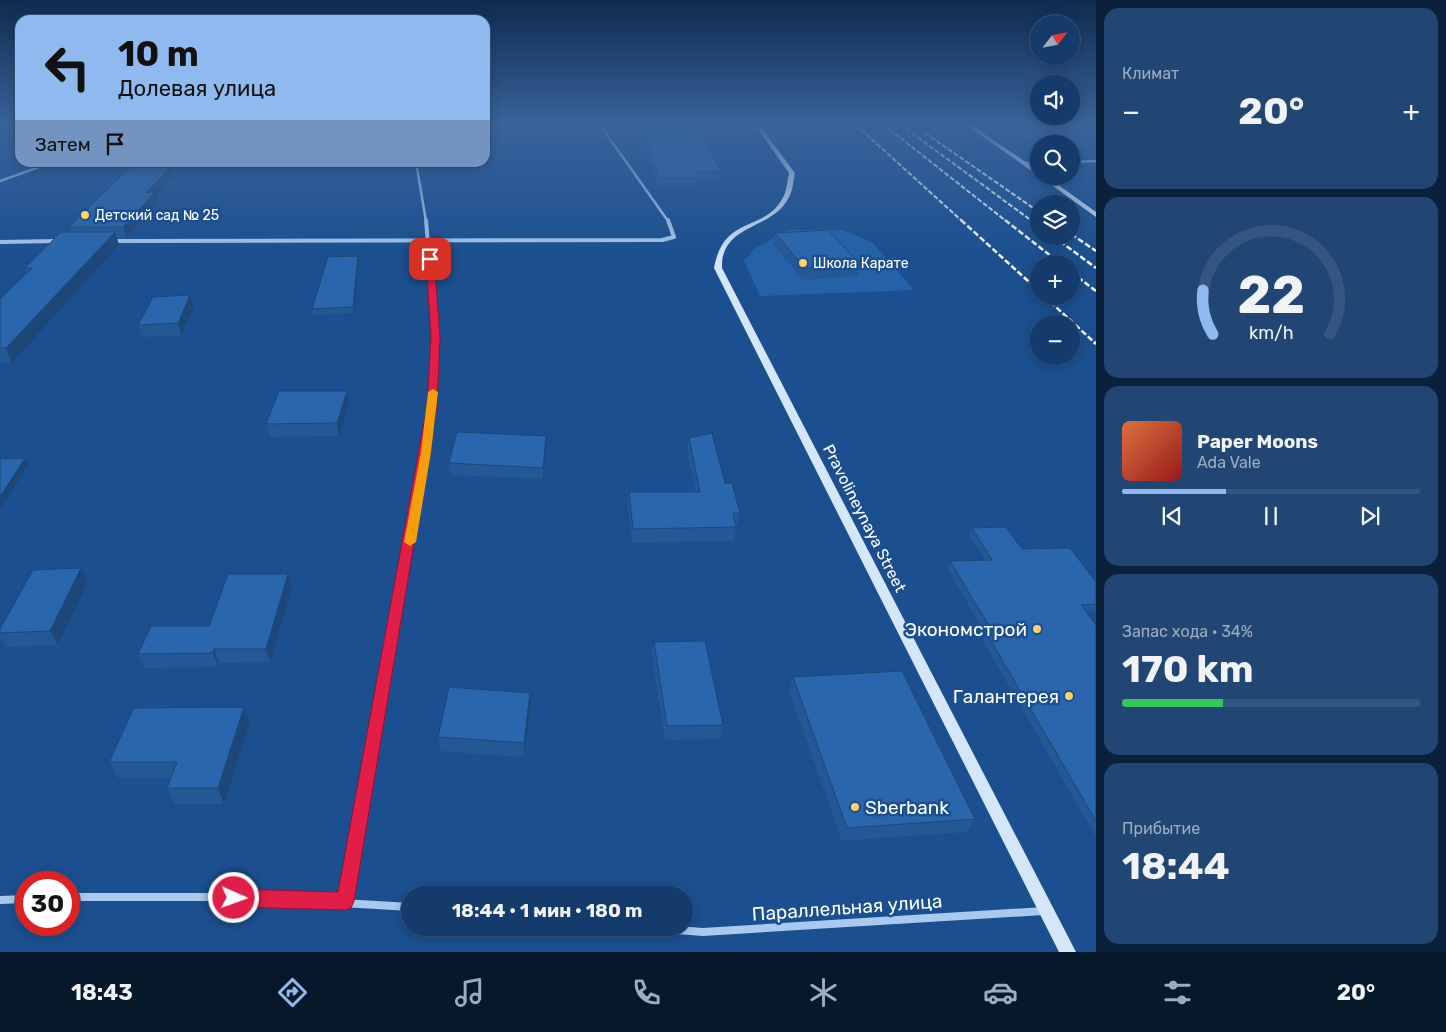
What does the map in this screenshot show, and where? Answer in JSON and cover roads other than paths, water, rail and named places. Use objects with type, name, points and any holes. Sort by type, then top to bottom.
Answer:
[{"type":"main road","name":"Pravolineynaya Street","points":[[789,169],[792,173],[784,203],[723,243],[718,256],[718,268],[1068,952]]},
{"type":"main road","points":[[1054,185],[1096,215]]},
{"type":"street","points":[[0,181],[32,169]]},
{"type":"street","points":[[345,901],[432,406],[436,337],[429,240],[417,169]]},
{"type":"street","points":[[108,241],[662,240],[674,237],[675,232],[665,212],[633,169]]},
{"type":"street","points":[[0,242],[61,241]]},
{"type":"street","points":[[80,897],[141,895],[345,901],[401,906]]},
{"type":"street","points":[[0,900],[15,899]]},
{"type":"street","name":"Параллельная улица","points":[[693,931],[1046,911]]},
{"type":"railway","points":[[905,169],[962,221]]},
{"type":"railway","points":[[940,169],[1006,221]]},
{"type":"railway","points":[[962,169],[1030,220]]},
{"type":"railway","points":[[978,169],[1030,206]]},
{"type":"railway","points":[[961,220],[1030,283]]},
{"type":"railway","points":[[1005,220],[1050,255]]},
{"type":"railway","points":[[1080,240],[1096,251]]},
{"type":"railway","points":[[1065,245],[1096,268]]},
{"type":"railway","points":[[1080,279],[1096,291]]},
{"type":"railway","points":[[1054,305],[1095,343]]},
{"type":"place","name":"Детский сад № 25","points":[[85,215]]},
{"type":"place","name":"Школа Карате","points":[[803,263]]},
{"type":"place","name":"Экономстрой","points":[[1037,629]]},
{"type":"place","name":"Галантерея","points":[[1069,696]]},
{"type":"place","name":"Sberbank","points":[[855,807]]}]
